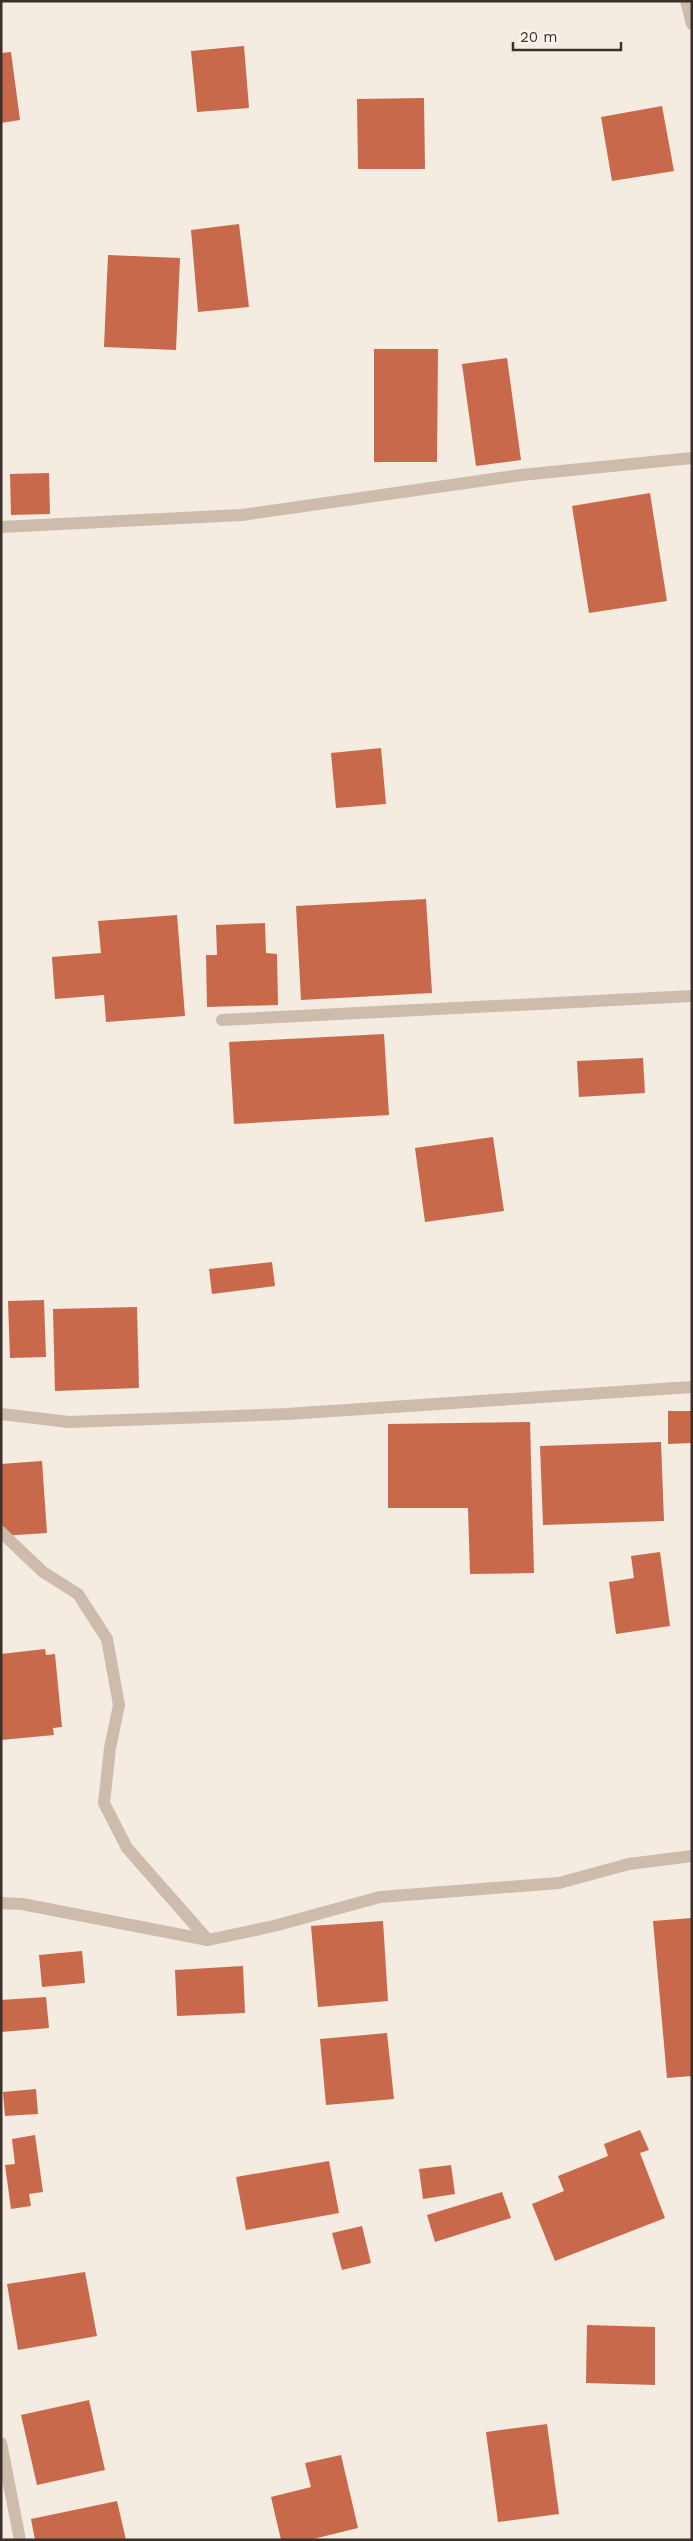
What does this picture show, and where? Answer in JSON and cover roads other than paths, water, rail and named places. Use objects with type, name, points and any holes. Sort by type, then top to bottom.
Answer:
[{"type":"street","points":[[686,1],[692,24]]},
{"type":"street","points":[[1,527],[242,514],[521,475],[692,458]]},
{"type":"street","points":[[222,1020],[692,996]]},
{"type":"street","points":[[1,1414],[69,1422],[287,1414],[692,1386]]},
{"type":"street","points":[[1,1532],[43,1572],[78,1594],[107,1639],[119,1705],[110,1748],[104,1803],[127,1848],[208,1940]]},
{"type":"street","points":[[1,1903],[22,1904],[208,1940],[274,1926],[380,1897],[559,1883],[629,1864],[692,1856]]},
{"type":"street","points":[[1,2443],[20,2540]]}]
